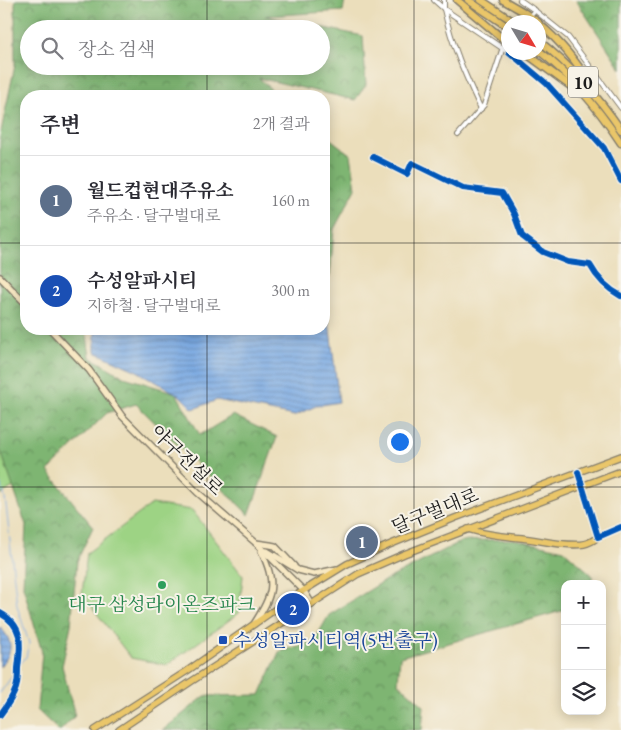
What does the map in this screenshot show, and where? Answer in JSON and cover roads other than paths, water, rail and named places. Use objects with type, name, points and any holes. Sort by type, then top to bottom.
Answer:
[{"type":"highway","points":[[457,0],[501,38]]},
{"type":"highway","points":[[468,0],[501,22]]},
{"type":"highway","points":[[481,0],[504,15]]},
{"type":"highway","points":[[503,0],[528,15]]},
{"type":"highway","points":[[546,31],[567,51],[583,71],[595,99]]},
{"type":"highway","name":"10","points":[[546,47],[564,62],[621,130]]},
{"type":"highway","name":"10","points":[[546,56],[595,99],[621,143]]},
{"type":"highway","points":[[536,60],[595,99]]},
{"type":"main road","points":[[0,277],[20,298]]},
{"type":"main road","name":"야구전설로","points":[[56,335],[89,370],[122,416],[196,492],[257,544],[304,591],[312,604]]},
{"type":"main road","name":"달구벌대로","points":[[95,730],[343,567],[407,538],[621,456]]},
{"type":"main road","name":"달구벌대로","points":[[119,730],[358,574],[404,554],[621,471]]},
{"type":"main road","points":[[468,529],[486,534],[552,543],[583,544],[598,537]]},
{"type":"main road","points":[[257,544],[298,570],[314,574],[343,567]]},
{"type":"main road","points":[[253,625],[266,606],[272,587],[270,572],[257,544]]},
{"type":"street","points":[[434,0],[444,10],[501,39]]},
{"type":"street","points":[[444,0],[444,10],[449,32],[462,68],[481,109]]},
{"type":"street","points":[[520,0],[568,37],[621,108]]},
{"type":"street","points":[[531,15],[535,10]]},
{"type":"street","points":[[458,135],[484,105],[501,56]]},
{"type":"street","points":[[518,60],[547,84],[604,148],[621,181]]},
{"type":"street","points":[[373,157],[408,174],[412,163],[463,188],[502,194],[514,214],[522,236],[543,252],[568,262],[590,265],[595,276],[621,296]]},
{"type":"street","points":[[578,472],[598,537],[621,527]]},
{"type":"street","points":[[0,613],[13,623],[21,640],[16,687],[2,712]]},
{"type":"water","points":[[330,329],[339,402],[316,406],[294,416],[217,400],[193,409],[179,395],[137,371],[95,352],[95,335],[330,335]]},
{"type":"water","points":[[0,627],[8,637],[10,647],[7,657],[0,667]]},
{"type":"waterway","points":[[0,483],[6,502],[17,606],[29,643],[26,657],[21,663]]},
{"type":"waterway","points":[[0,693],[13,675]]},
{"type":"place","name":"월드컵현대주유소","points":[[362,542]]},
{"type":"place","name":"대구 삼성라이온즈파크","points":[[162,585]]},
{"type":"place","name":"수성알파시티","points":[[293,609]]},
{"type":"place","name":"수성알파시티역(5번출구)","points":[[223,640]]}]
